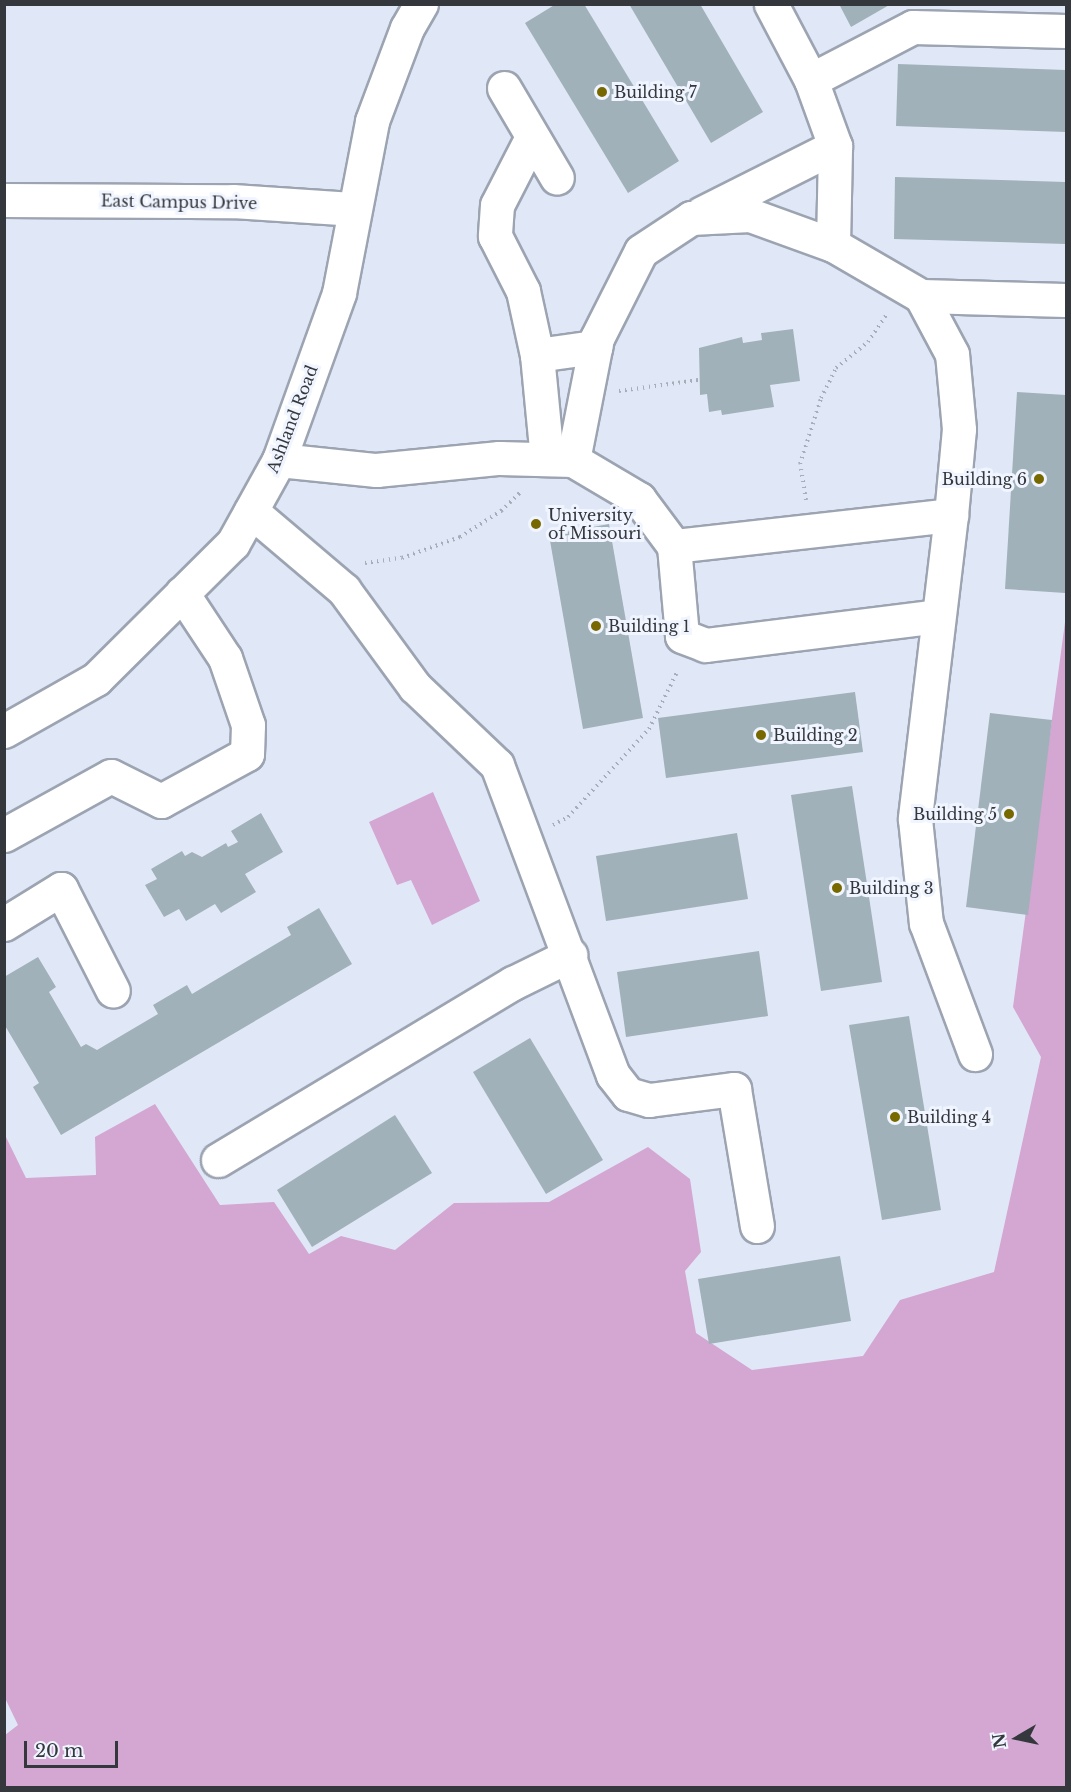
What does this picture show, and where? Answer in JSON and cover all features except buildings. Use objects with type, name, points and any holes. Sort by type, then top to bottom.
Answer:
[{"type":"street","name":"Ashland Road","points":[[4,731],[96,679],[233,543],[279,460],[339,293],[352,209],[372,121],[407,27],[421,4]]},
{"type":"street","points":[[771,4],[811,80],[834,146],[833,245]]},
{"type":"street","points":[[811,80],[913,27],[1066,31]]},
{"type":"street","points":[[504,88],[557,178]]},
{"type":"street","points":[[532,137],[497,205],[495,236],[522,291],[537,356],[554,459]]},
{"type":"street","points":[[554,459],[586,395],[595,347],[641,251],[691,218],[834,146]]},
{"type":"street","name":"East Campus Drive","points":[[4,201],[233,201],[352,209]]},
{"type":"street","points":[[691,218],[750,215],[833,245],[913,291],[1066,300]]},
{"type":"street","points":[[913,291],[952,354],[959,429],[915,819],[917,863],[926,923],[975,1054]]},
{"type":"street","points":[[537,356],[595,347]]},
{"type":"street","points":[[279,460],[376,470],[499,458],[554,459],[639,499],[674,546],[682,636],[705,645],[937,616]]},
{"type":"street","points":[[251,511],[344,590],[415,687],[497,765],[570,955],[613,1076],[628,1094],[649,1100],[734,1089],[757,1226]]},
{"type":"street","points":[[674,546],[951,515]]},
{"type":"street","points":[[4,836],[111,776],[161,801],[247,754],[248,725],[225,658],[182,594]]},
{"type":"street","points":[[4,924],[61,889],[113,991]]},
{"type":"street","points":[[218,1160],[513,983],[570,955]]},
{"type":"path","points":[[810,531],[800,464],[821,398],[836,368],[868,342],[913,291]]},
{"type":"path","points":[[586,395],[698,380]]},
{"type":"path","points":[[320,570],[402,558],[460,537],[501,511],[554,459]]},
{"type":"path","points":[[526,839],[568,817],[650,729],[690,639]]},
{"type":"shaded area","points":[[1066,615],[1065,1787],[5,1787],[5,1735],[18,1725],[4,1696],[4,1133],[26,1178],[96,1175],[95,1137],[155,1104],[220,1205],[274,1202],[309,1254],[341,1236],[395,1250],[454,1203],[549,1202],[648,1147],[690,1179],[701,1252],[685,1271],[696,1333],[752,1370],[863,1356],[900,1300],[994,1272],[1041,1057],[1013,1007]]},
{"type":"shaded area","points":[[433,792],[480,901],[432,925],[411,880],[397,885],[369,822]]},
{"type":"place","name":"Building 7","points":[[602,92]]},
{"type":"place","name":"Building 6","points":[[1039,479]]},
{"type":"place","name":"University of Missouri","points":[[536,524]]},
{"type":"place","name":"Building 1","points":[[596,626]]},
{"type":"place","name":"Building 2","points":[[761,735]]},
{"type":"place","name":"Building 5","points":[[1009,814]]},
{"type":"place","name":"Building 3","points":[[837,888]]},
{"type":"place","name":"Building 4","points":[[895,1117]]}]
